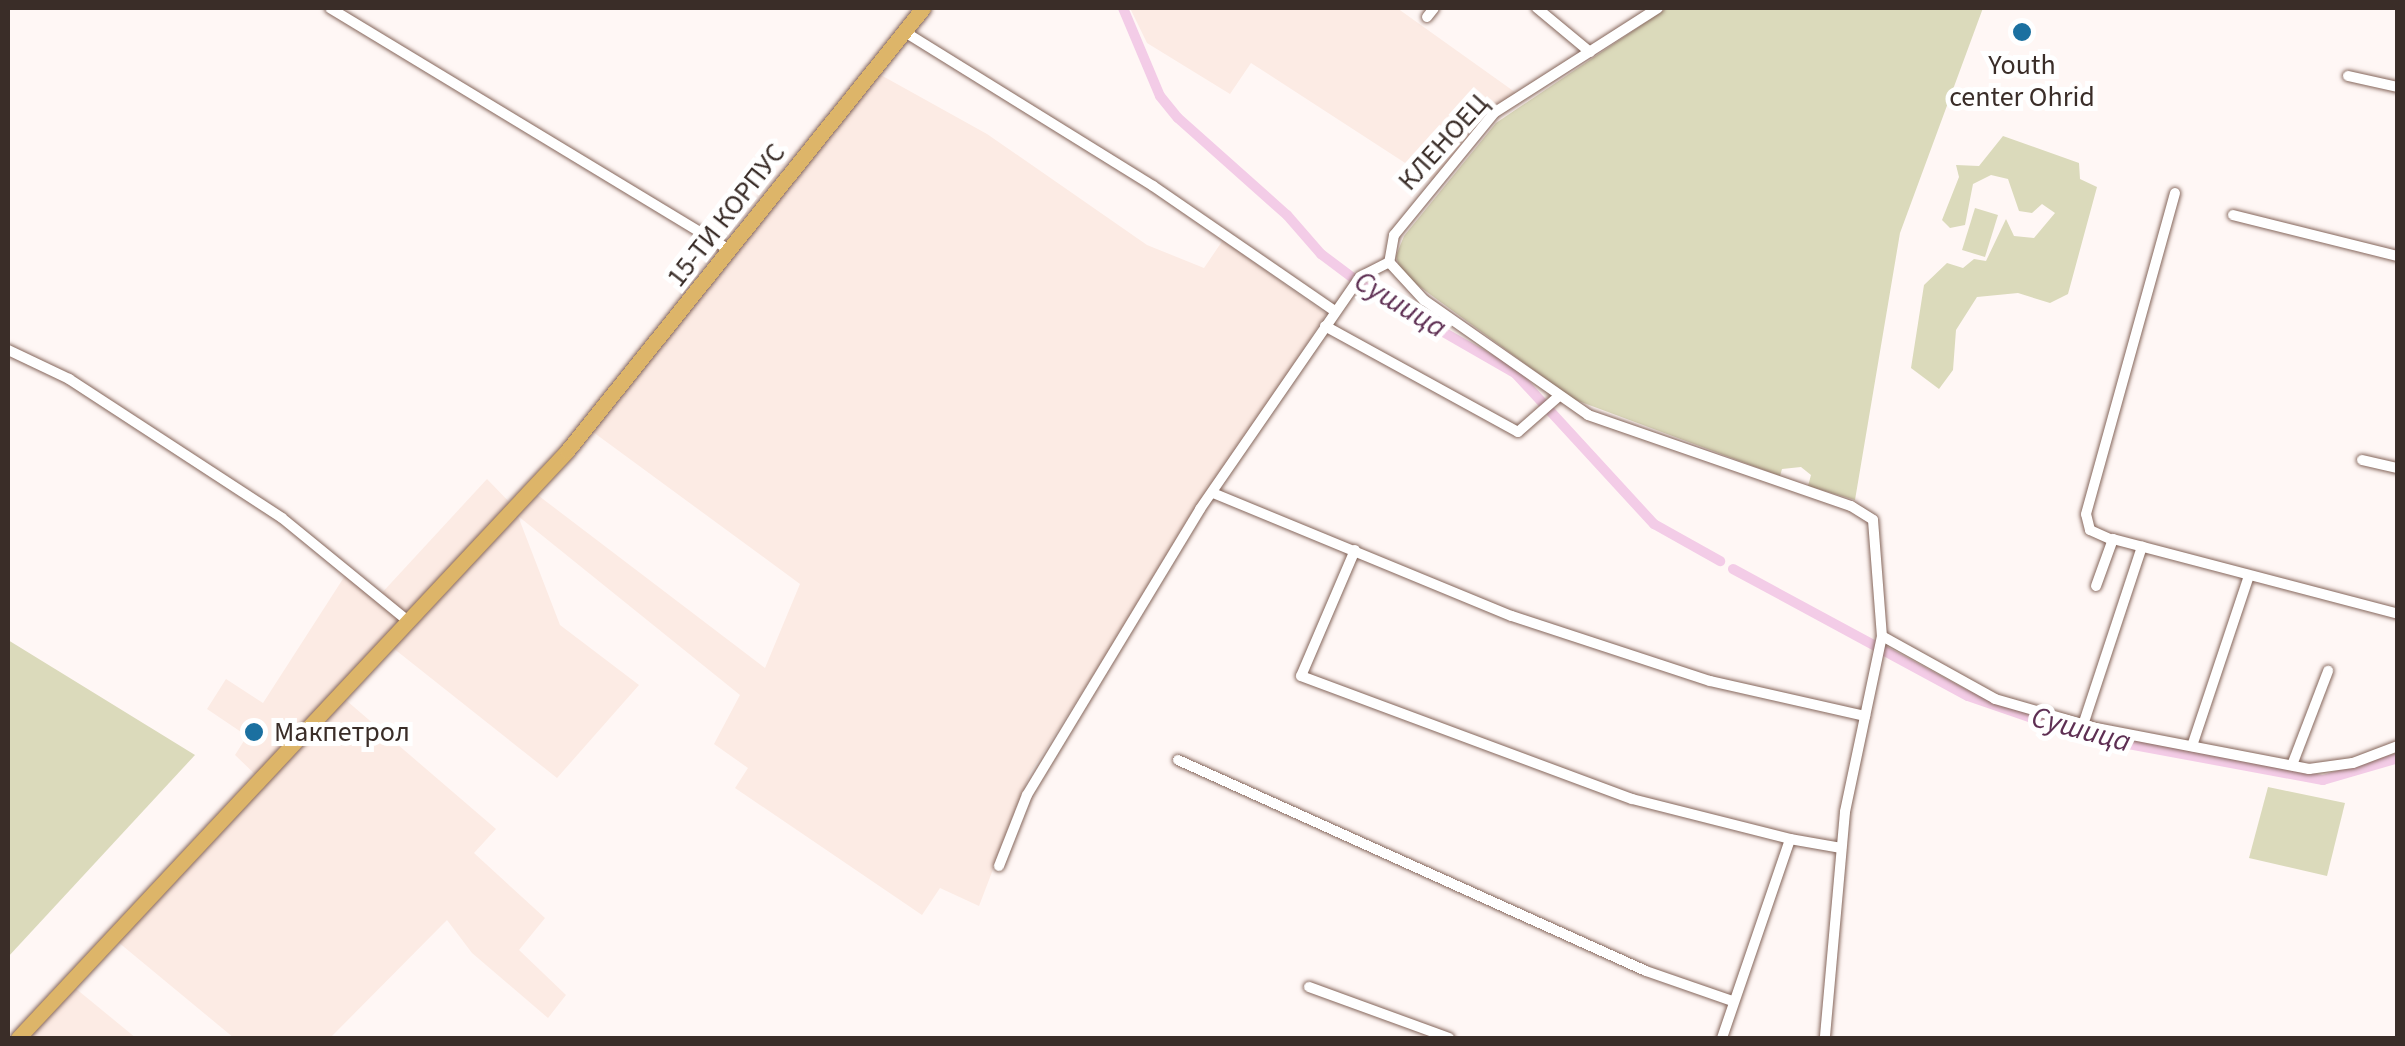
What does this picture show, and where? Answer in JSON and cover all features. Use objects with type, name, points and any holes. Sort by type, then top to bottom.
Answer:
[{"type":"main road","name":"15-ТИ КОРПУС","points":[[18,1038],[567,451],[922,8]]},
{"type":"street","points":[[330,8],[730,250]]},
{"type":"street","points":[[1537,8],[1590,52]]},
{"type":"street","name":"КЛЕНОЕЦ","points":[[1389,262],[1394,235],[1484,124],[1658,8]]},
{"type":"street","points":[[903,32],[1177,202],[1335,311]]},
{"type":"street","points":[[2348,76],[2398,88]]},
{"type":"street","points":[[2175,194],[2086,514],[2090,530],[2110,539],[2398,614]]},
{"type":"street","points":[[2233,215],[2398,256]]},
{"type":"street","points":[[999,866],[1027,795],[1213,493],[1360,277],[1389,262],[1406,287],[1550,406],[1866,512],[1875,533],[1882,636],[1841,848],[1826,1038]]},
{"type":"street","points":[[1325,326],[1518,432],[1550,406]]},
{"type":"street","points":[[8,350],[69,379],[282,518],[408,621]]},
{"type":"street","points":[[2362,460],[2398,468]]},
{"type":"street","points":[[1213,493],[1512,616],[1759,694],[1865,716]]},
{"type":"street","points":[[2096,586],[2110,539]]},
{"type":"street","points":[[2083,725],[2142,546]]},
{"type":"street","points":[[1355,550],[1301,676],[1632,799],[1841,848]]},
{"type":"street","points":[[2192,746],[2249,576]]},
{"type":"street","points":[[1882,636],[1995,699],[2083,725],[2324,770],[2398,746]]},
{"type":"street","points":[[2292,765],[2328,671]]},
{"type":"street","points":[[1178,760],[1646,970],[1732,1001]]},
{"type":"street","points":[[1722,1038],[1790,839]]},
{"type":"street","points":[[1310,988],[1449,1038]]},
{"type":"shaded area","points":[[1130,8],[1397,8],[1519,95],[1494,113],[1436,183],[1251,63],[1230,94],[1147,43]]},
{"type":"shaded area","points":[[879,74],[987,134],[1147,245],[1204,268],[1223,240],[1326,314],[1030,773],[979,906],[940,888],[922,915],[735,788],[748,768],[714,744],[740,695],[518,516],[560,625],[639,685],[557,778],[388,644],[340,695],[496,829],[474,853],[545,918],[519,950],[566,995],[548,1018],[472,953],[447,920],[330,1038],[234,1038],[112,937],[260,779],[235,755],[247,736],[207,709],[226,679],[263,703],[348,571],[379,596],[487,479],[514,507],[535,493],[765,668],[800,584],[593,432]]},
{"type":"shaded area","points":[[69,983],[136,1038],[18,1038]]},
{"type":"green space","points":[[1667,8],[1983,8],[1900,233],[1855,500],[1808,486],[1811,475],[1801,467],[1782,469],[1780,476],[1573,399],[1401,273],[1396,256],[1404,236],[1496,123]]},
{"type":"green space","points":[[2003,136],[2079,163],[2080,179],[2097,187],[2068,294],[2050,303],[2018,293],[1977,297],[1956,330],[1953,370],[1939,389],[1911,368],[1924,285],[1947,263],[1963,268],[1974,259],[1986,261],[2006,219],[2014,236],[2034,238],[2055,213],[2042,204],[2032,213],[2019,211],[2008,179],[1991,175],[1973,184],[1965,225],[1950,228],[1942,220],[1959,177],[1956,165],[1979,166]]},
{"type":"green space","points":[[1975,208],[1998,215],[1985,257],[1962,250]]},
{"type":"green space","points":[[8,640],[195,755],[8,957]]},
{"type":"green space","points":[[2268,787],[2345,803],[2327,876],[2249,858]]},
{"type":"waterway","name":"Сушица","points":[[1123,8],[1160,96],[1178,118],[1287,215],[1321,254],[1365,287],[1516,374],[1654,524],[1720,561]]},
{"type":"waterway","name":"Сушица","points":[[1733,569],[1968,696],[2085,736],[2323,780],[2398,758]]},
{"type":"place","name":"Youth center Ohrid","points":[[2022,32]]},
{"type":"place","name":"Макпетрол","points":[[254,732]]}]
